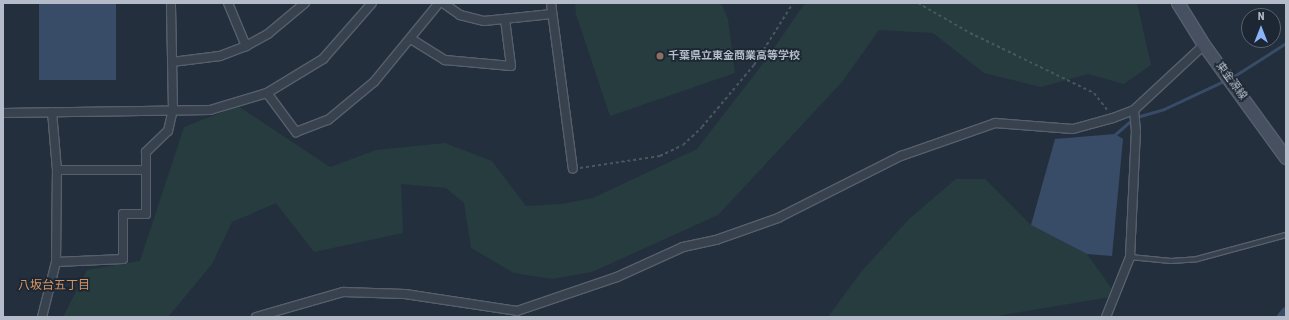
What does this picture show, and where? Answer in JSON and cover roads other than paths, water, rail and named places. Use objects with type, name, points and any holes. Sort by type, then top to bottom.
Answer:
[{"type":"main road","name":"東金源線","points":[[1178,3],[1204,45],[1286,158]]},
{"type":"street","points":[[56,262],[123,259],[123,214],[146,214],[146,152],[168,131],[173,110],[171,3]]},
{"type":"street","points":[[228,3],[246,46]]},
{"type":"street","points":[[172,62],[220,56],[246,46],[269,33],[305,3]]},
{"type":"street","points":[[3,113],[210,110],[267,93],[323,59],[372,3]]},
{"type":"street","points":[[267,93],[296,132],[328,120],[374,82],[411,39],[438,3]]},
{"type":"street","points":[[444,3],[460,15],[484,21],[552,14]]},
{"type":"street","points":[[551,3],[573,169]]},
{"type":"street","points":[[411,39],[445,60],[511,66],[505,19]]},
{"type":"street","points":[[256,317],[343,292],[405,294],[517,314],[617,277],[683,247],[716,240],[778,218],[902,156],[995,123],[1072,129],[1113,118],[1134,110],[1204,45]]},
{"type":"street","points":[[1106,317],[1130,257],[1136,132],[1134,110]]},
{"type":"street","points":[[42,317],[56,262],[57,170],[52,112]]},
{"type":"street","points":[[57,170],[145,170]]},
{"type":"lane","points":[[1130,257],[1171,261],[1197,259],[1286,235]]},
{"type":"water","points":[[39,3],[116,3],[116,80],[39,80]]},
{"type":"water","points":[[1115,134],[1123,139],[1112,256],[1087,254],[1031,225],[1055,139]]},
{"type":"waterway","points":[[1231,78],[1286,43]]},
{"type":"waterway","points":[[1140,116],[1164,109],[1226,80]]},
{"type":"waterway","points":[[1112,137],[1129,122]]},
{"type":"waterway","points":[[1282,317],[1286,312]]},
{"type":"place","name":"千葉県立東金商業高等学校","points":[[660,56]]},
{"type":"district","name":"八坂台五丁目","points":[[54,286]]}]
